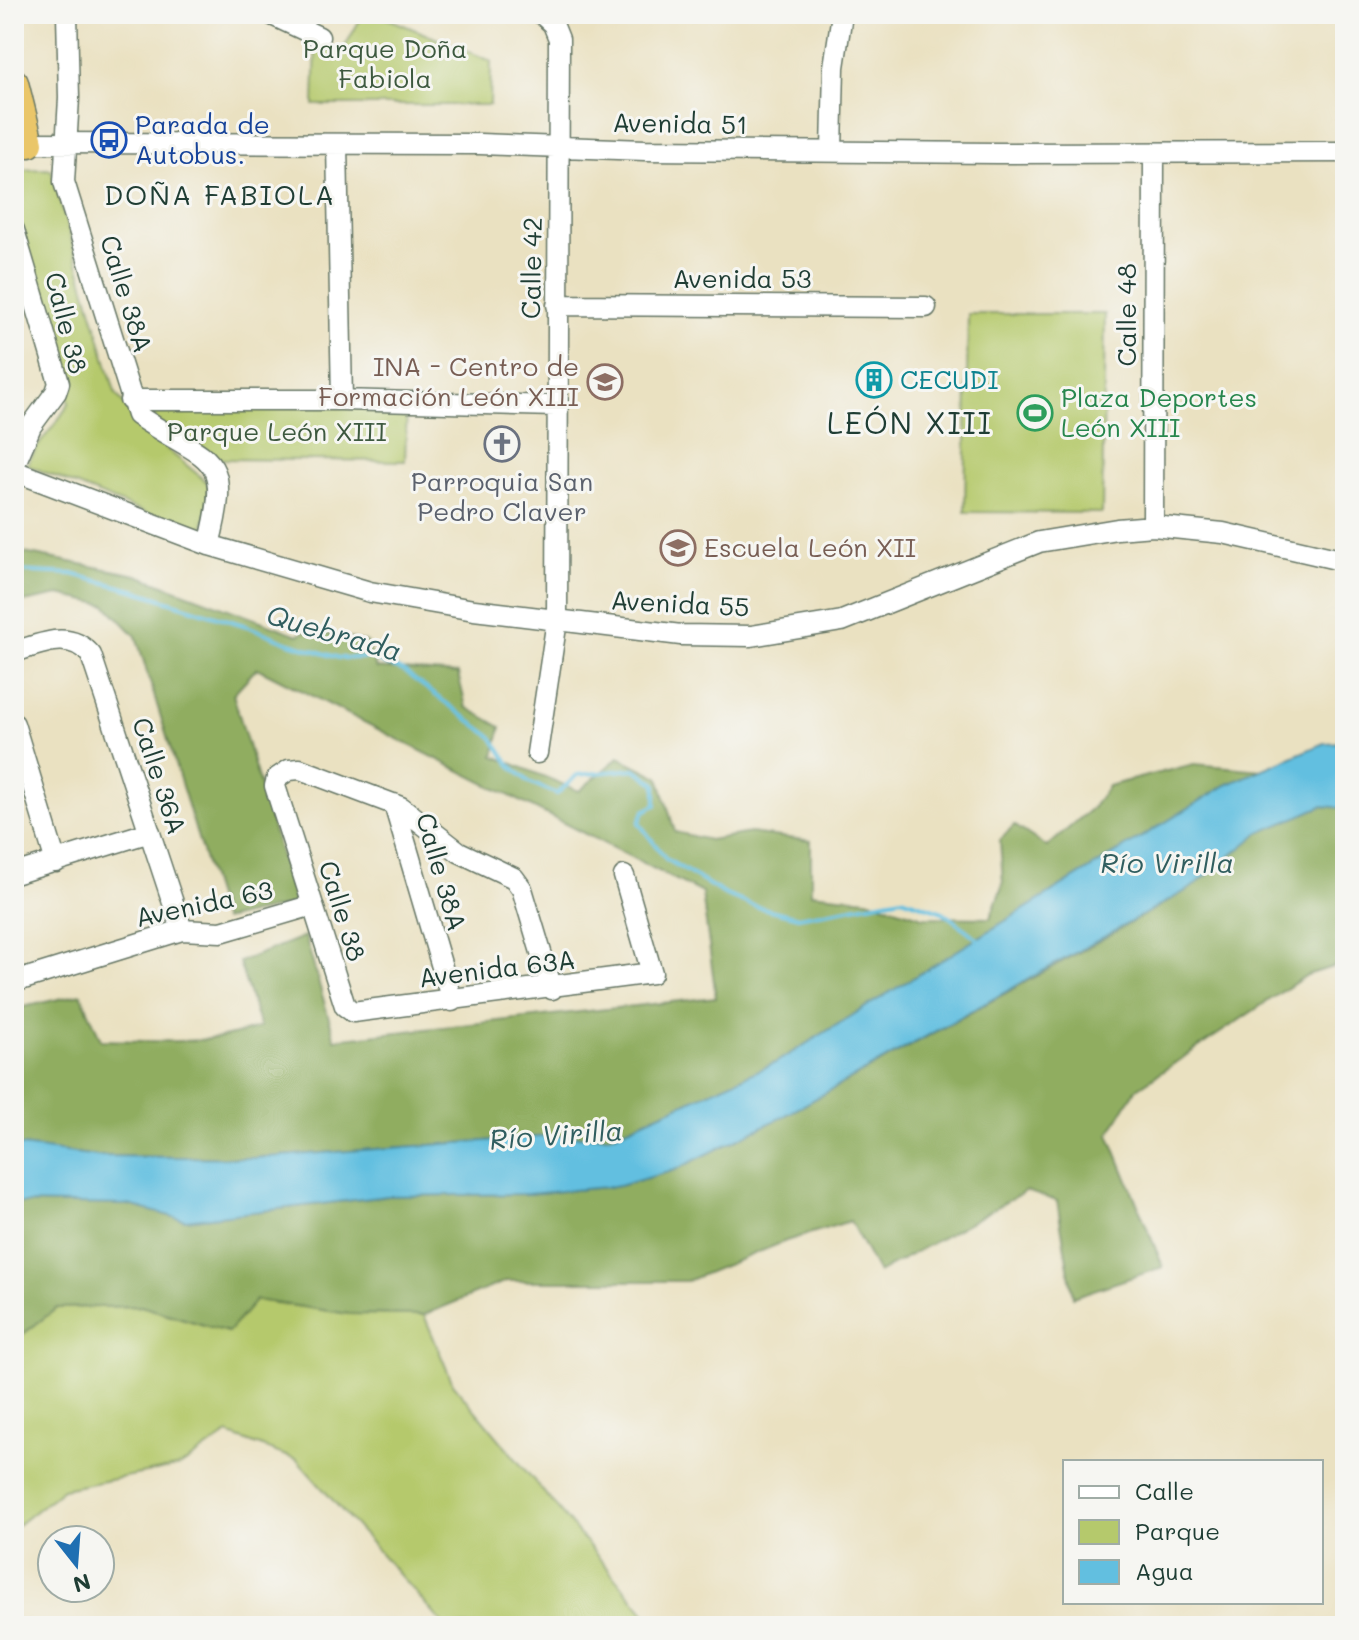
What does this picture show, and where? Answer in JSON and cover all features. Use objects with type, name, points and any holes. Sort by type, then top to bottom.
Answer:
[{"type":"highway","points":[[15,85],[22,143]]},
{"type":"street","name":"Calle 38A","points":[[67,14],[69,98],[64,182],[137,415],[212,464],[219,480],[220,502],[209,545]]},
{"type":"street","points":[[270,14],[319,37]]},
{"type":"street","points":[[832,151],[834,67],[842,14]]},
{"type":"street","name":"Calle 42","points":[[537,753],[557,620],[555,406],[561,53],[548,19]]},
{"type":"street","name":"Avenida 51","points":[[22,143],[832,151],[1345,152]]},
{"type":"street","points":[[337,144],[342,400]]},
{"type":"street","name":"Calle 48","points":[[1153,526],[1154,153]]},
{"type":"street","name":"Calle 38","points":[[14,230],[59,383],[31,426],[14,468]]},
{"type":"street","name":"Avenida 53","points":[[557,305],[926,307]]},
{"type":"street","points":[[130,400],[342,400],[555,406]]},
{"type":"street","name":"Avenida 55","points":[[14,468],[209,545],[370,592],[681,635],[751,636],[842,621],[881,608],[979,564],[1039,542],[1153,526],[1223,533],[1345,561]]},
{"type":"street","name":"Calle 36A","points":[[14,652],[52,641],[79,643],[95,663],[182,930]]},
{"type":"street","points":[[14,724],[56,862]]},
{"type":"street","name":"Calle 38","points":[[350,1011],[345,1006],[275,786],[277,778],[291,769],[300,769],[394,804]]},
{"type":"street","name":"Calle 38A","points":[[394,804],[452,1001]]},
{"type":"street","points":[[394,804],[459,852],[514,878],[522,889],[552,989]]},
{"type":"street","points":[[14,874],[150,832]]},
{"type":"street","name":"Avenida 63A","points":[[350,1011],[552,989],[651,974],[654,970],[624,876]]},
{"type":"street","name":"Avenida 63","points":[[14,982],[182,930],[221,932],[313,905]]},
{"type":"green space","name":"Parque Doña Fabiola","points":[[363,14],[377,14],[491,61],[490,105],[314,105],[316,42],[341,54]]},
{"type":"green space","points":[[51,169],[115,392],[140,427],[207,482],[211,494],[201,536],[27,465],[69,403],[14,201],[14,170]]},
{"type":"green space","name":"Plaza Deportes León XIII","points":[[968,314],[1105,314],[1102,513],[965,512]]},
{"type":"green space","name":"Parque León XIII","points":[[147,404],[407,405],[405,461],[220,459],[158,422]]},
{"type":"green space","points":[[14,551],[137,575],[298,635],[308,630],[367,642],[376,668],[458,674],[466,707],[501,727],[494,756],[579,791],[619,757],[659,777],[675,832],[709,840],[750,833],[811,841],[811,893],[867,899],[923,917],[990,918],[1003,884],[1000,840],[1014,825],[1047,847],[1093,807],[1108,786],[1194,764],[1262,770],[1226,785],[775,1063],[610,1136],[551,1136],[254,1158],[97,1156],[14,1145],[14,1009],[81,994],[101,1040],[202,1040],[241,1033],[260,1027],[239,962],[305,936],[335,1039],[716,997],[702,893],[257,668],[233,694],[295,904],[223,920],[136,636],[106,605],[59,595],[14,604]]},
{"type":"green space","points":[[1322,806],[1345,808],[1345,963],[1307,975],[1136,1089],[1109,1134],[1163,1267],[1073,1297],[1057,1201],[1026,1191],[878,1273],[850,1221],[786,1241],[687,1281],[506,1281],[424,1315],[349,1314],[256,1300],[228,1332],[141,1306],[57,1308],[14,1341],[14,1203],[129,1205],[185,1220],[388,1196],[528,1194],[619,1186],[675,1170],[784,1116],[1087,948],[1191,888],[1259,833]]},
{"type":"green space","points":[[255,1300],[349,1314],[424,1315],[453,1384],[656,1626],[445,1626],[297,1460],[228,1434],[181,1466],[63,1489],[14,1528],[14,1341],[57,1308],[141,1306],[227,1332]]},
{"type":"water","name":"Río Virilla","points":[[1345,742],[1345,808],[1322,806],[1259,833],[1191,888],[784,1116],[675,1170],[619,1186],[528,1194],[388,1196],[185,1220],[129,1205],[14,1203],[14,1145],[97,1156],[254,1158],[551,1136],[610,1136],[775,1063],[1226,785],[1324,743]]},
{"type":"waterway","name":"Quebrada","points":[[14,571],[72,574],[133,590],[339,658],[370,658],[403,671],[492,737],[510,765],[529,782],[557,794],[577,775],[635,769],[656,784],[656,805],[644,811],[639,823],[666,859],[726,895],[754,906],[798,917],[902,898],[943,912],[979,940]]},
{"type":"place","name":"Parada de Autobus.","points":[[109,140]]},
{"type":"place","name":"CECUDI","points":[[874,380]]},
{"type":"place","name":"INA - Centro de Formación León XIII","points":[[605,382]]},
{"type":"place","name":"Plaza Deportes León XIII","points":[[1035,413]]},
{"type":"place","name":"Parroquia San Pedro Claver","points":[[502,444]]},
{"type":"place","name":"Escuela León XII","points":[[678,548]]},
{"type":"district","name":"DOÑA FABIOLA","points":[[220,195]]},
{"type":"district","name":"LEÓN XIII","points":[[910,424]]}]
